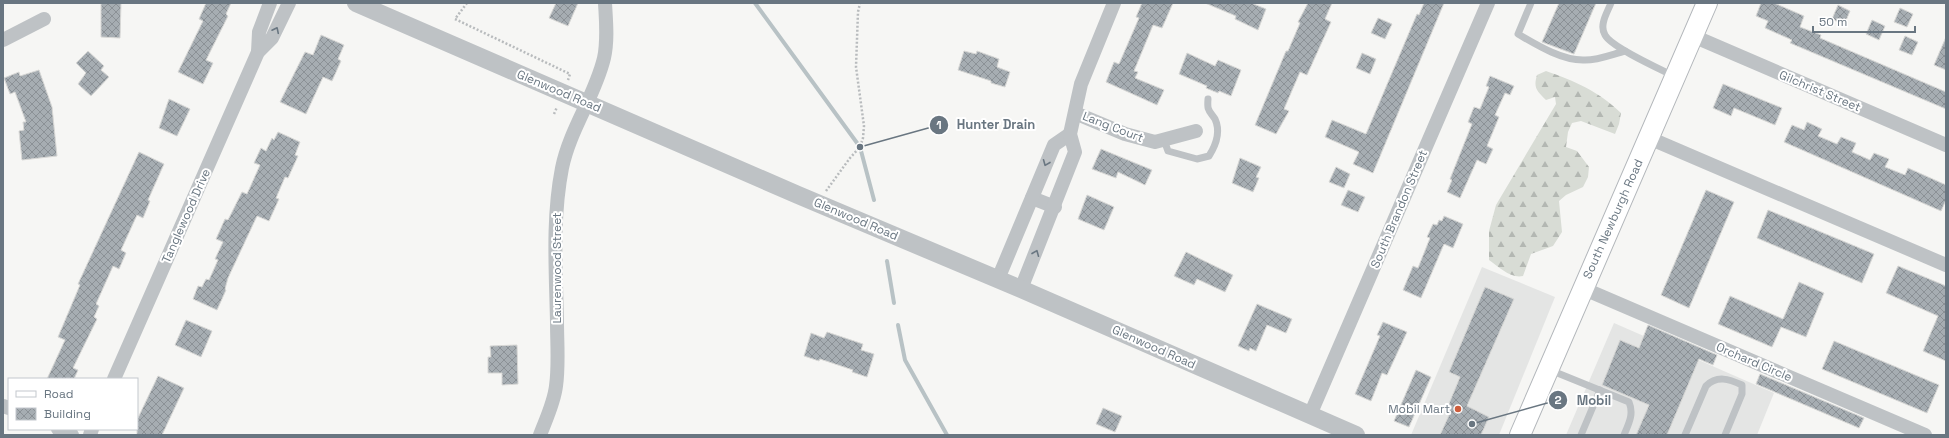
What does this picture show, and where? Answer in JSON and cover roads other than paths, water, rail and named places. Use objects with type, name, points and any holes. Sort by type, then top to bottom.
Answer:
[{"type":"main road","name":"South Newburgh Road","points":[[1520,435],[1582,288],[1676,77],[1707,3]]},
{"type":"street","name":"Tanglewood Drive","points":[[114,378],[258,52],[259,32],[270,3]]},
{"type":"street","name":"Tanglewood Drive","points":[[258,52],[272,38],[289,3]]},
{"type":"street","name":"Glenwood Road","points":[[356,3],[820,205],[998,279],[1310,415],[1345,433]]},
{"type":"street","name":"Laurenwood Street","points":[[540,435],[550,409],[556,387],[558,351],[556,222],[558,194],[567,149],[598,77],[604,57],[606,30],[605,3]]},
{"type":"street","points":[[1021,289],[1055,207],[1075,152],[1070,134],[1076,113],[1080,84],[1114,3]]},
{"type":"street","name":"South Brandon Street","points":[[1310,415],[1488,3]]},
{"type":"street","points":[[3,40],[44,19]]},
{"type":"street","name":"Gilchrist Street","points":[[1693,36],[1946,145]]},
{"type":"street","name":"Lang Court","points":[[1076,113],[1125,134],[1155,142],[1196,132]]},
{"type":"street","points":[[998,279],[1054,145],[1070,134]]},
{"type":"street","points":[[1649,138],[1946,265]]},
{"type":"street","points":[[1032,198],[1055,207]]},
{"type":"street","name":"Orchard Circle","points":[[1582,288],[1925,435]]},
{"type":"street","points":[[60,430],[72,435]]},
{"type":"lane","points":[[1531,3],[1518,34],[1538,45],[1565,57],[1584,60],[1626,50]]},
{"type":"lane","points":[[1611,3],[1603,22],[1604,35],[1614,45],[1676,77]]},
{"type":"lane","points":[[1164,140],[1168,150],[1197,159],[1209,156],[1216,145],[1218,129],[1215,120],[1207,110],[1208,99]]},
{"type":"lane","points":[[1548,369],[1630,402],[1632,409],[1631,420],[1624,435]]},
{"type":"lane","points":[[1685,435],[1706,386],[1712,380],[1719,378],[1731,380],[1742,385],[1742,394],[1725,435]]},
{"type":"lane","points":[[1581,435],[1600,390]]},
{"type":"waterway","points":[[755,3],[860,147],[874,200]]},
{"type":"waterway","points":[[887,261],[894,303]]},
{"type":"waterway","points":[[898,325],[905,360],[947,435]]},
{"type":"place","name":"Hunter Drain","points":[[860,147]]},
{"type":"place","name":"Mobil Mart","points":[[1458,409]]},
{"type":"place","name":"Mobil","points":[[1472,424]]}]
